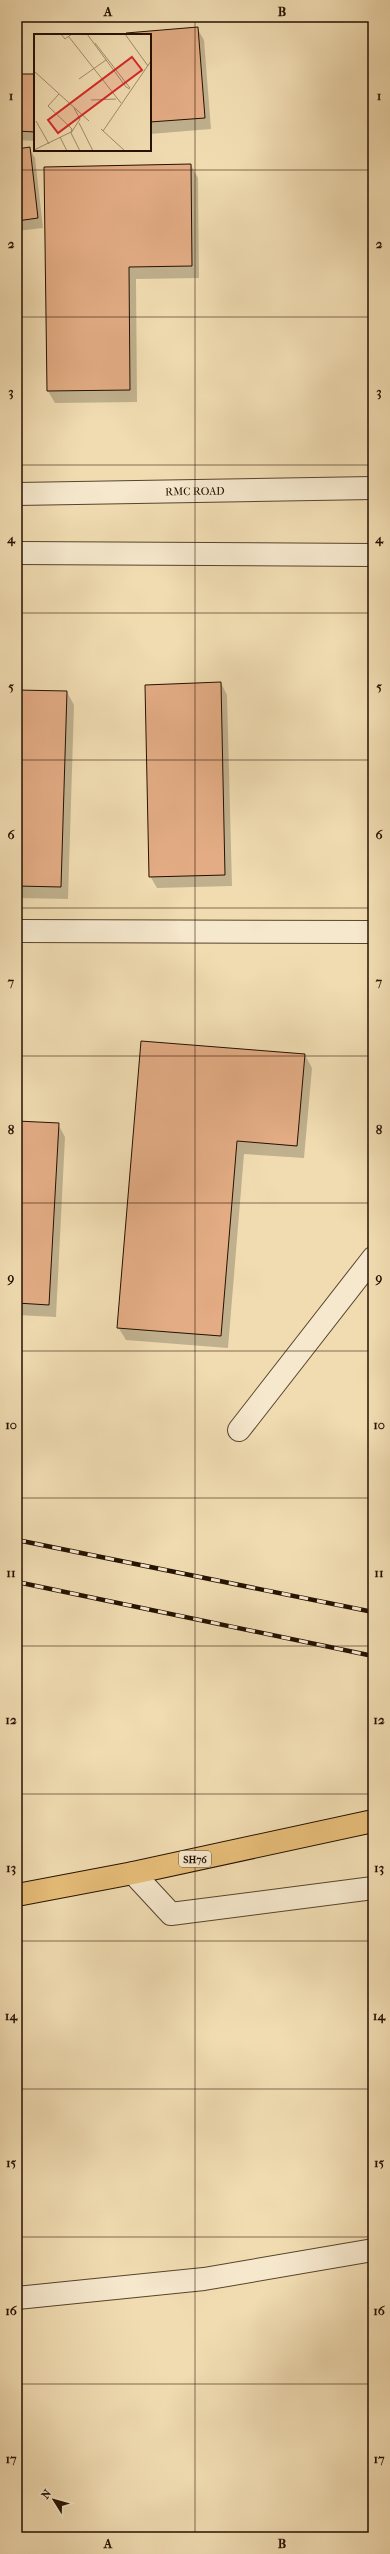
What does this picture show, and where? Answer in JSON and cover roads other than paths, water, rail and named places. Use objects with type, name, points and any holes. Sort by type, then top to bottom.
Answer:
[{"type":"main road","name":"SH76","points":[[17,1895],[133,1873],[373,1821]]},
{"type":"street","name":"RMC ROAD","points":[[17,494],[373,488]]},
{"type":"street","points":[[17,553],[373,555]]},
{"type":"street","points":[[17,931],[373,932]]},
{"type":"street","points":[[239,1430],[373,1258]]},
{"type":"street","points":[[133,1873],[172,1914],[373,1888]]},
{"type":"street","points":[[17,2298],[204,2279],[373,2250]]},
{"type":"railway","points":[[17,1540],[373,1612]]},
{"type":"railway","points":[[17,1582],[373,1656]]}]
